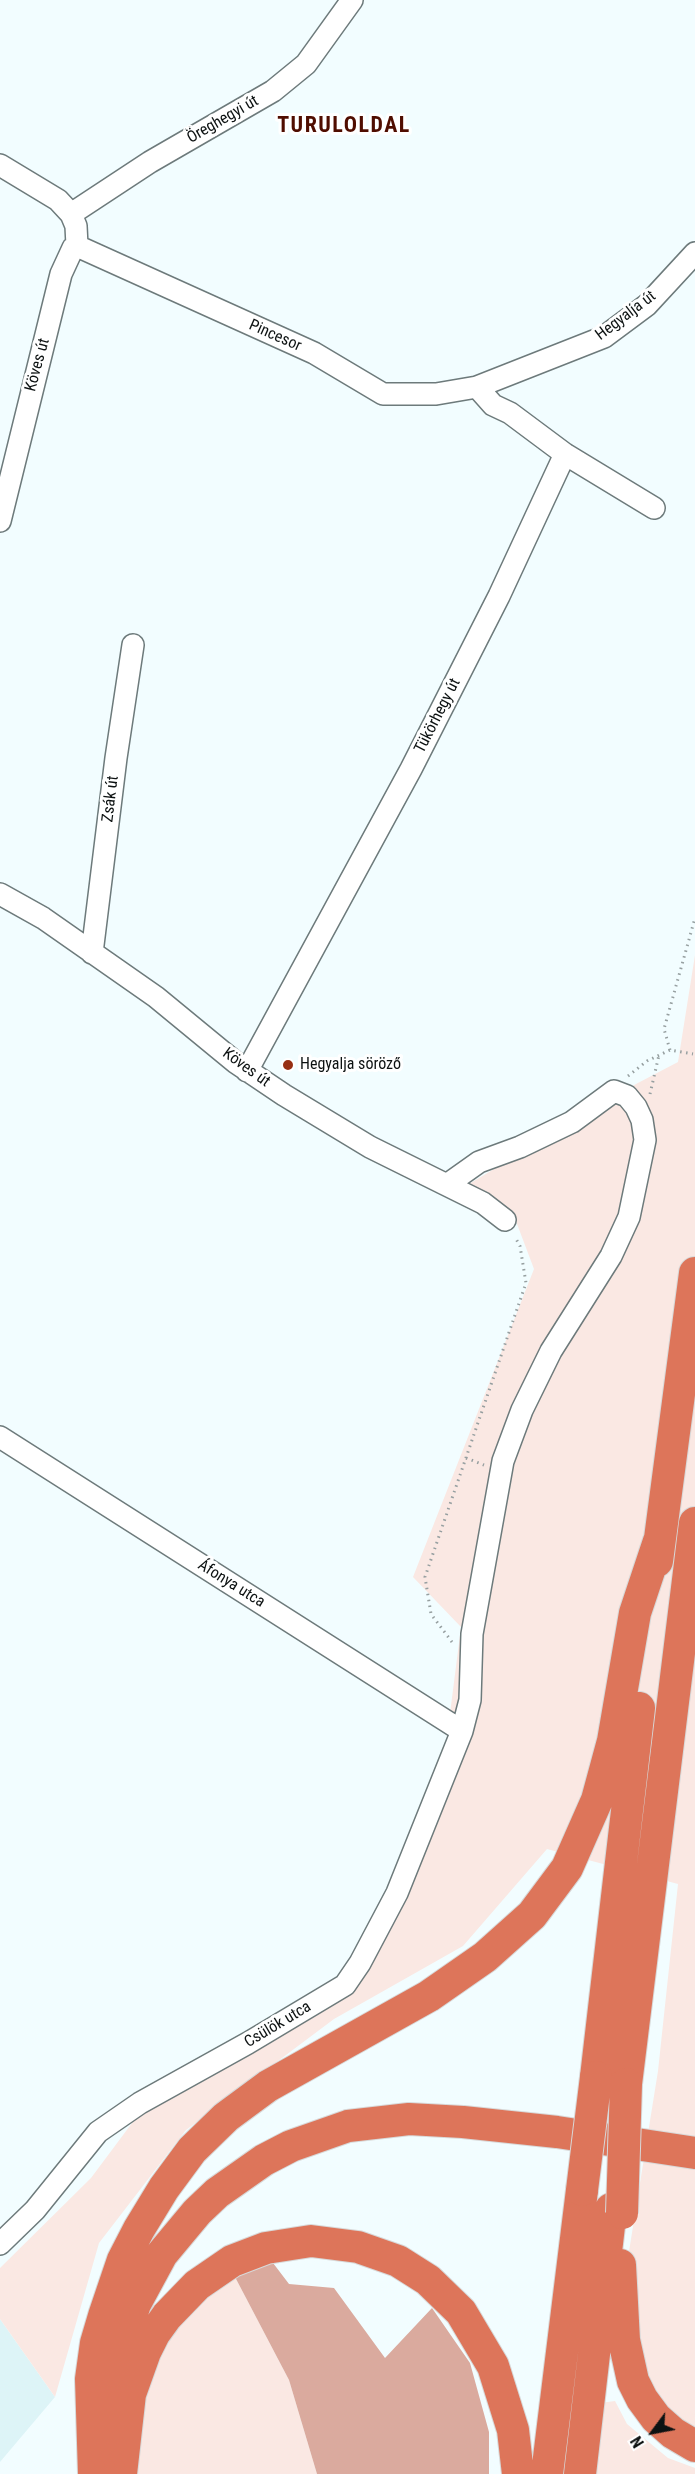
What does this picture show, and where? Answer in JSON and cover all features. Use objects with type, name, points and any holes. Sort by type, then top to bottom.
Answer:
[{"type":"highway","points":[[547,2474],[659,1541],[695,1273]]},
{"type":"highway","points":[[580,2474],[616,2211],[626,2084],[695,1523]]},
{"type":"highway","points":[[94,2474],[91,2379],[96,2343],[104,2316],[123,2260],[139,2229],[164,2188],[192,2150],[226,2117],[268,2086],[429,1996],[485,1957],[532,1915],[567,1868],[597,1800],[613,1741],[635,1613],[659,1541]]},
{"type":"highway","points":[[110,2474],[108,2449],[112,2393],[121,2344],[135,2304],[162,2254],[192,2218],[217,2193],[264,2160],[322,2133],[348,2126],[409,2119],[558,2132],[695,2153]]},
{"type":"highway","points":[[616,2211],[624,2340],[630,2371],[642,2399],[656,2418],[673,2433],[695,2446]]},
{"type":"highway","points":[[121,2474],[130,2394],[145,2352],[167,2316],[197,2285],[232,2261],[266,2248],[311,2241],[358,2247],[398,2261],[428,2280],[461,2312],[493,2366],[513,2430],[518,2474]]},
{"type":"street","name":"Öreghegyi út","points":[[71,214],[150,162],[273,91],[306,64],[352,0]]},
{"type":"street","points":[[0,165],[58,200],[71,214],[76,226],[77,246]]},
{"type":"street","name":"Pincesor","points":[[77,246],[314,353],[383,394],[436,394],[477,387]]},
{"type":"street","name":"Köves út","points":[[0,521],[61,273],[73,248],[77,246]]},
{"type":"street","name":"Hegyalja út","points":[[477,387],[604,337],[647,305],[695,253]]},
{"type":"street","points":[[477,387],[493,405],[510,413],[565,454],[654,508]]},
{"type":"street","name":"Tükörhegy út","points":[[247,1071],[411,769],[499,596],[565,454]]},
{"type":"street","name":"Zsák út","points":[[92,953],[116,758],[133,645]]},
{"type":"street","name":"Köves út","points":[[0,894],[43,918],[156,997],[247,1071],[370,1147],[448,1184],[483,1203],[505,1220]]},
{"type":"street","points":[[448,1184],[479,1162],[520,1147],[572,1122],[614,1092],[627,1096],[639,1112]]},
{"type":"street","name":"Csülök utca","points":[[0,2244],[35,2210],[98,2132],[140,2103],[248,2043],[345,1985],[360,1964],[397,1893],[462,1731],[470,1700],[472,1634],[503,1461],[522,1410],[546,1361],[611,1256],[629,1217],[645,1140],[639,1112]]},
{"type":"street","name":"Áfonya utca","points":[[0,1437],[462,1731]]},
{"type":"path","points":[[670,1050],[664,1029],[695,918]]},
{"type":"path","points":[[614,1092],[646,1061],[670,1050],[693,1054]]},
{"type":"path","points":[[639,1112],[648,1102],[659,1055]]},
{"type":"path","points":[[471,1668],[431,1614],[425,1577],[526,1283],[520,1246],[505,1220]]},
{"type":"path","points":[[466,1458],[477,1462]]},
{"type":"shaded area","points":[[695,955],[695,2429],[677,2421],[639,2383],[622,2295],[658,2071],[678,1884],[547,1849],[463,1946],[334,2019],[186,2130],[99,2243],[55,2397],[0,2319],[0,2268],[91,2178],[138,2115],[356,1987],[446,1745],[461,1627],[413,1577],[534,1269],[514,1216],[469,1184],[636,1084],[678,1062]]},
{"type":"shaded area","points":[[270,2259],[289,2284],[334,2288],[385,2358],[432,2308],[470,2363],[489,2432],[489,2474],[317,2474],[289,2380],[235,2277]]},
{"type":"shaded area","points":[[235,2277],[289,2380],[317,2474],[138,2474],[141,2414],[151,2368],[170,2335],[192,2306]]},
{"type":"shaded area","points":[[0,2319],[55,2397],[0,2462]]},
{"type":"shaded area","points":[[615,2401],[627,2424],[668,2458],[695,2468],[695,2474],[585,2474],[593,2404]]},
{"type":"place","name":"Hegyalja söröző","points":[[288,1065]]},
{"type":"district","name":"TURULOLDAL","points":[[344,126]]}]
